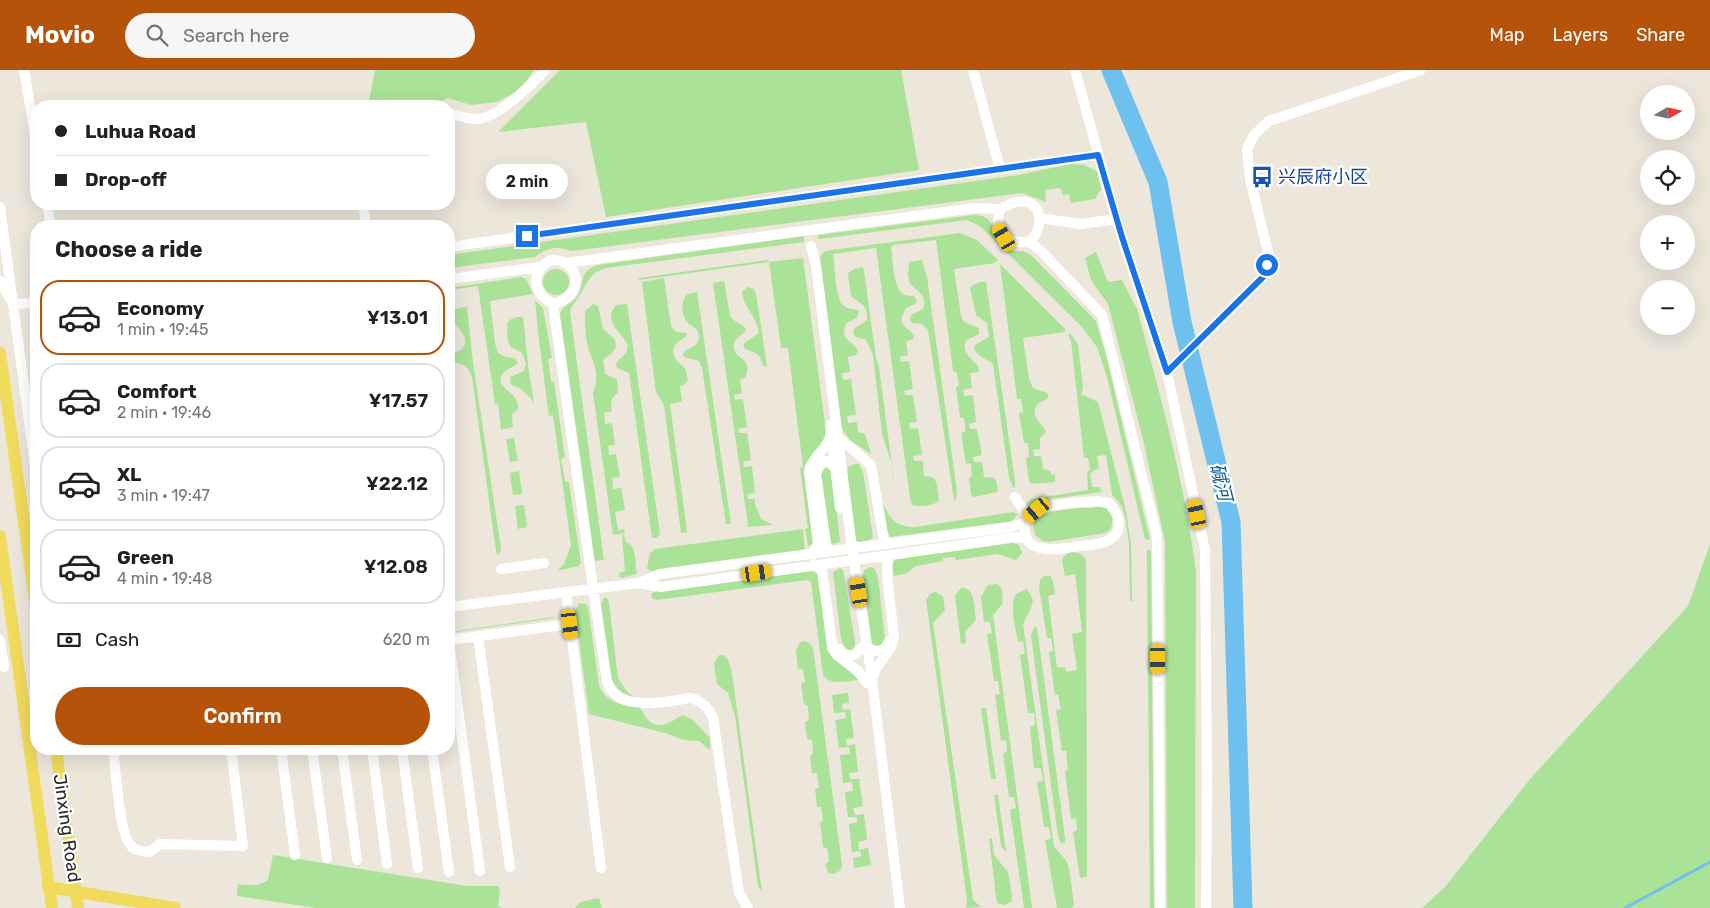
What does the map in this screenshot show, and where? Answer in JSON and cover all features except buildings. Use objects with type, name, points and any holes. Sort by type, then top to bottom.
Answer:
[{"type":"main road","points":[[0,354],[30,565]]},
{"type":"main road","points":[[0,536],[52,908]]},
{"type":"main road","name":"Jinxing Road","points":[[57,755],[78,908]]},
{"type":"main road","points":[[48,887],[166,907]]},
{"type":"street","points":[[24,70],[30,106]]},
{"type":"street","points":[[455,114],[476,119],[498,111],[527,89],[545,70]]},
{"type":"street","points":[[973,70],[1000,169]]},
{"type":"street","points":[[1076,70],[1116,219],[1167,372],[1205,550],[1208,780],[1206,908]]},
{"type":"street","points":[[1167,372],[1263,277],[1267,265],[1268,252],[1252,187],[1247,149],[1254,135],[1269,121],[1421,70]]},
{"type":"street","points":[[455,246],[1098,155]]},
{"type":"street","points":[[566,263],[974,208],[1000,209],[1015,202],[1026,202],[1034,207],[1039,218],[1039,228],[1030,242]]},
{"type":"street","points":[[0,208],[30,430]]},
{"type":"street","points":[[1000,209],[997,220],[998,228],[1004,237],[1012,242],[1030,242],[1102,314],[1157,536],[1160,908]]},
{"type":"street","points":[[1039,218],[1081,224],[1116,219]]},
{"type":"street","points":[[888,544],[884,539],[871,465],[835,436],[816,266],[811,246],[809,257],[810,269],[869,681],[894,881],[900,908]]},
{"type":"street","points":[[455,278],[540,267],[552,260],[558,260],[566,263],[573,270],[576,285],[569,297],[562,302],[553,304]]},
{"type":"street","points":[[540,267],[536,277],[536,285],[542,296],[553,304],[604,668],[612,691],[628,702],[638,703],[691,698],[700,701],[708,708],[713,718],[739,893],[748,908]]},
{"type":"street","points":[[0,281],[13,304]]},
{"type":"street","points":[[13,304],[30,303]]},
{"type":"street","points":[[813,559],[818,544],[808,472],[813,461],[835,436]]},
{"type":"street","points":[[839,466],[850,459],[858,460],[864,464],[869,474],[877,540],[872,546]]},
{"type":"street","points":[[827,551],[816,473],[822,462],[830,462],[839,466]]},
{"type":"street","points":[[455,606],[638,583],[662,587],[813,559],[827,551],[1011,527],[1026,520],[1037,510],[1047,506],[1098,501],[1109,503],[1120,522],[1118,530],[1107,541],[1045,549],[1030,543],[1026,538],[1026,520],[1015,497]]},
{"type":"street","points":[[813,559],[829,562],[875,558],[1014,537],[1026,538]]},
{"type":"street","points":[[869,681],[891,647],[894,637],[887,575],[888,556]]},
{"type":"street","points":[[864,647],[880,652],[885,649],[890,636],[881,568],[875,558]]},
{"type":"street","points":[[813,559],[822,571],[834,649],[837,655],[858,670],[869,681]]},
{"type":"street","points":[[829,562],[840,650],[848,656],[856,654],[864,647]]},
{"type":"street","points":[[501,568],[544,563]]},
{"type":"street","points":[[566,592],[601,868]]},
{"type":"street","points":[[455,640],[570,624]]},
{"type":"street","points":[[478,636],[510,867]]},
{"type":"street","points":[[0,640],[4,667]]},
{"type":"street","points":[[455,686],[480,871]]},
{"type":"street","points":[[114,755],[123,828],[129,844],[138,851],[150,852],[160,844],[243,846],[232,755]]},
{"type":"street","points":[[282,755],[295,855]]},
{"type":"street","points":[[313,755],[327,858]]},
{"type":"street","points":[[343,755],[357,860]]},
{"type":"street","points":[[373,755],[388,864]]},
{"type":"street","points":[[403,755],[418,868]]},
{"type":"street","points":[[433,755],[450,872]]},
{"type":"street","points":[[894,881],[894,908]]},
{"type":"green space","points":[[375,70],[534,70],[520,90],[497,102],[471,105],[448,98],[443,100],[369,100]]},
{"type":"green space","points":[[560,70],[901,70],[919,170],[606,217],[586,122],[498,132]]},
{"type":"green space","points":[[1071,164],[1084,165],[1097,171],[1101,189],[1095,199],[1071,203],[1069,194],[1063,195],[1060,188],[1045,190],[1046,202],[1022,193],[572,251],[552,248],[535,257],[455,267],[455,254],[1018,175]]},
{"type":"green space","points":[[973,215],[988,219],[999,241],[1007,247],[1031,255],[1096,321],[1106,355],[1150,540],[1145,539],[1107,377],[1097,347],[1081,326],[980,226],[967,220],[819,239],[817,237],[819,235]]},
{"type":"green space","points":[[960,233],[977,240],[998,260],[995,263],[954,269],[961,316],[964,322],[979,328],[979,334],[967,340],[965,347],[978,366],[979,372],[970,373],[972,388],[963,390],[964,396],[973,395],[976,422],[969,424],[970,429],[977,429],[982,455],[973,457],[974,462],[982,462],[984,477],[992,477],[996,480],[998,489],[997,492],[974,497],[971,495],[969,478],[972,476],[971,463],[966,464],[961,433],[966,431],[964,418],[960,418],[956,387],[959,386],[957,373],[953,371],[936,240],[893,245],[891,248],[894,272],[899,290],[908,296],[914,296],[917,301],[914,305],[906,308],[902,316],[903,325],[914,336],[913,339],[906,341],[908,355],[900,357],[901,362],[909,361],[913,389],[904,391],[905,395],[913,395],[917,422],[909,423],[910,429],[918,428],[922,455],[913,456],[914,461],[923,461],[924,476],[934,478],[939,501],[929,505],[915,506],[912,505],[910,497],[876,248],[833,254],[840,301],[850,309],[859,310],[857,318],[846,323],[844,334],[858,351],[856,355],[848,357],[850,372],[842,373],[843,380],[851,379],[856,415],[847,416],[848,423],[857,422],[858,432],[865,434],[871,454],[850,440],[842,429],[820,257],[825,251]]},
{"type":"green space","points":[[804,236],[804,242],[606,268],[592,276],[586,284],[570,312],[604,560],[595,561],[560,314],[564,307],[578,295],[584,275],[591,268],[598,265]]},
{"type":"green space","points":[[1096,252],[1108,282],[1122,280],[1137,309],[1179,472],[1196,572],[1195,908],[1167,908],[1165,542],[1143,439],[1108,304],[1091,280],[1085,258]]},
{"type":"green space","points":[[803,258],[826,431],[823,441],[804,467],[813,543],[808,546],[805,529],[808,528],[800,468],[803,467],[788,348],[781,348],[769,262]]},
{"type":"green space","points":[[768,260],[769,262],[639,280],[639,278]]},
{"type":"green space","points":[[922,260],[927,277],[957,491],[956,500],[954,500],[928,330],[922,324],[912,323],[910,320],[911,315],[923,309],[924,300],[921,294],[910,284],[908,275],[909,262]]},
{"type":"green space","points":[[1000,264],[1066,330],[1064,332],[1023,338],[1029,379],[1033,388],[1048,395],[1048,398],[1038,404],[1035,409],[1036,416],[1046,432],[1040,438],[1040,449],[1033,450],[1034,456],[1041,456],[1043,469],[1055,475],[1055,482],[1031,484],[1029,481],[1026,458],[1029,457],[1028,443],[1024,443],[1019,413],[1023,412],[1021,399],[1017,399]]},
{"type":"green space","points":[[863,267],[876,358],[879,367],[896,496],[891,462],[882,434],[873,355],[866,340],[853,334],[854,329],[867,320],[867,315],[863,305],[851,296],[848,273]]},
{"type":"green space","points":[[556,269],[566,272],[569,282],[566,292],[556,295],[546,292],[543,282],[546,272]]},
{"type":"green space","points":[[521,277],[526,279],[533,294],[490,301],[495,344],[498,353],[506,357],[515,358],[518,363],[505,371],[500,380],[501,384],[512,394],[518,403],[518,409],[512,414],[513,427],[501,430],[498,403],[495,404],[478,286],[455,289],[455,287]]},
{"type":"green space","points":[[664,278],[671,326],[676,332],[686,333],[687,335],[674,346],[673,354],[685,368],[688,380],[684,385],[680,386],[682,401],[670,404],[687,532],[681,533],[664,405],[656,392],[642,282]]},
{"type":"green space","points":[[724,281],[730,316],[746,329],[734,344],[734,350],[746,364],[747,372],[745,378],[740,379],[742,393],[734,395],[735,400],[743,399],[747,427],[738,429],[739,433],[747,433],[751,460],[743,462],[744,467],[752,466],[755,493],[747,494],[748,499],[755,499],[761,519],[773,525],[746,527],[748,525],[713,283]]},
{"type":"green space","points":[[980,282],[986,282],[1015,481],[1013,488],[1009,477],[993,364],[980,356],[974,349],[975,345],[989,337],[987,323],[976,315],[970,288]]},
{"type":"green space","points":[[747,287],[754,289],[756,294],[767,366],[763,366],[759,356],[745,349],[743,344],[759,333],[756,322],[743,298],[742,292]]},
{"type":"green space","points":[[697,292],[731,524],[726,524],[702,368],[699,361],[684,357],[683,354],[697,344],[699,338],[697,331],[686,320],[682,308],[685,297],[688,294]]},
{"type":"green space","points":[[535,300],[543,308],[552,358],[548,359],[551,381],[554,382],[565,457],[561,459],[565,481],[569,482],[581,563],[578,566],[557,571],[564,564],[571,545],[553,415],[549,416]]},
{"type":"green space","points":[[593,304],[598,306],[603,329],[615,340],[616,347],[603,360],[605,374],[617,379],[618,393],[612,401],[612,411],[604,413],[605,424],[612,423],[615,445],[608,446],[609,455],[616,454],[620,477],[612,478],[613,489],[621,488],[625,510],[615,512],[618,531],[624,529],[625,533],[613,535],[593,393],[596,373],[585,331],[585,311]]},
{"type":"green space","points":[[627,304],[660,534],[657,538],[652,538],[629,373],[617,368],[616,363],[626,353],[628,346],[615,327],[611,319],[611,313],[616,305]]},
{"type":"green space","points":[[467,307],[473,362],[500,542],[501,551],[498,555],[472,377],[467,368],[455,362],[455,352],[461,350],[465,344],[465,338],[455,324],[455,310]]},
{"type":"green space","points":[[523,317],[534,403],[519,388],[511,385],[510,377],[524,371],[526,364],[522,353],[511,347],[508,341],[507,324],[509,320]]},
{"type":"green space","points":[[1070,333],[1078,344],[1083,388],[1081,394],[1098,402],[1126,511],[1131,544],[1132,601],[1130,601],[1129,544],[1126,522],[1122,506],[1112,495],[1106,455],[1097,456],[1099,469],[1094,470],[1090,474],[1092,487],[1099,487],[1102,492],[1035,501],[1029,506],[1026,504],[1031,499],[1088,490],[1087,473],[1090,469],[1088,458],[1084,458],[1071,341],[1068,335]]},
{"type":"green space","points":[[514,438],[518,461],[510,462],[506,439]]},
{"type":"green space","points":[[859,464],[863,472],[873,537],[870,540],[859,542],[856,540],[847,473],[848,467]]},
{"type":"green space","points":[[829,466],[833,476],[840,542],[832,544],[829,540],[820,479],[821,470]]},
{"type":"green space","points":[[519,471],[522,494],[513,495],[510,473]]},
{"type":"green space","points":[[882,502],[894,521],[908,527],[1013,512],[1018,514],[1012,521],[890,537]]},
{"type":"green space","points":[[524,505],[527,527],[518,529],[515,506]]},
{"type":"green space","points":[[1101,507],[1107,509],[1113,518],[1111,529],[1105,533],[1049,542],[1043,541],[1035,535],[1035,519],[1047,513]]},
{"type":"green space","points":[[803,529],[805,551],[651,571],[647,569],[650,553],[655,549]]},
{"type":"green space","points":[[622,535],[624,535],[626,542],[630,544],[634,551],[637,574],[620,578],[619,573],[625,571]]},
{"type":"green space","points":[[1012,543],[1019,545],[1022,553],[1016,560],[997,554],[956,560],[955,557],[943,558],[943,561],[916,566],[907,573],[894,576],[892,564],[896,559]]},
{"type":"green space","points":[[1710,544],[1710,908],[1422,908],[1445,887],[1531,778],[1688,606]]},
{"type":"green space","points":[[1147,549],[1151,551],[1154,908],[1150,908]]},
{"type":"green space","points":[[1070,552],[1081,554],[1086,562],[1087,877],[1080,878],[1073,832],[1077,830],[1076,818],[1071,819],[1065,771],[1068,770],[1066,751],[1062,751],[1056,710],[1061,709],[1058,695],[1055,695],[1049,652],[1053,651],[1051,638],[1047,638],[1039,587],[1040,580],[1044,576],[1050,576],[1053,581],[1055,594],[1048,596],[1057,668],[1065,667],[1066,672],[1077,670],[1072,634],[1082,632],[1075,574],[1065,576],[1062,561],[1063,557]]},
{"type":"green space","points":[[870,567],[874,568],[878,577],[885,639],[882,645],[877,646],[872,644],[863,576],[864,570]]},
{"type":"green space","points":[[840,568],[843,570],[855,642],[855,647],[851,650],[845,649],[841,639],[833,572]]},
{"type":"green space","points":[[812,571],[818,574],[827,650],[834,659],[858,680],[834,682],[823,675],[811,582],[807,580],[657,600],[651,597],[652,593],[658,591]]},
{"type":"green space","points":[[998,584],[1002,590],[1003,603],[993,615],[1032,908],[1024,908],[1010,810],[1016,808],[1014,797],[1009,797],[1003,753],[1007,752],[1006,740],[1001,741],[995,695],[1000,694],[998,681],[994,681],[987,634],[992,633],[990,622],[984,622],[981,597],[988,585]]},
{"type":"green space","points":[[961,588],[966,588],[972,594],[976,620],[965,632],[966,643],[961,644],[955,595]]},
{"type":"green space","points":[[1027,589],[1033,600],[1023,624],[1054,847],[1065,859],[1069,867],[1074,904],[1072,908],[1057,908],[1045,840],[1051,839],[1049,827],[1044,827],[1037,782],[1043,781],[1041,768],[1034,768],[1030,727],[1035,725],[1034,713],[1028,713],[1020,654],[1025,654],[1023,641],[1018,642],[1013,611],[1016,594]]},
{"type":"green space","points":[[936,592],[943,597],[945,610],[933,623],[973,900],[981,907],[966,908],[967,900],[926,600],[931,593]]},
{"type":"green space","points":[[604,598],[607,598],[609,603],[618,678],[628,693],[634,697],[626,695],[615,685],[611,678],[601,604]]},
{"type":"green space","points":[[579,603],[586,604],[588,607],[599,685],[605,695],[620,704],[639,707],[653,724],[666,724],[682,715],[693,720],[710,738],[710,749],[699,741],[684,740],[665,733],[589,714],[575,611]]},
{"type":"green space","points":[[554,617],[555,618],[455,632]]},
{"type":"green space","points":[[1037,627],[1065,843],[1061,843],[1057,829],[1031,635],[1034,628]]},
{"type":"green space","points":[[804,641],[813,648],[842,865],[841,870],[834,874],[828,873],[825,864],[829,862],[827,848],[823,847],[820,822],[823,821],[821,807],[817,807],[815,789],[819,788],[817,773],[812,773],[810,756],[813,754],[812,740],[807,739],[805,722],[809,720],[808,706],[804,704],[801,684],[805,682],[803,669],[798,669],[796,651],[800,642]]},
{"type":"green space","points":[[719,655],[723,655],[728,659],[732,673],[762,892],[758,886],[735,716],[728,693],[717,684],[716,680],[714,663]]},
{"type":"green space","points":[[848,693],[849,703],[842,704],[843,710],[850,709],[854,738],[846,739],[847,746],[855,744],[858,772],[849,773],[850,779],[859,779],[863,806],[853,808],[855,815],[864,814],[867,840],[858,842],[859,850],[868,848],[871,865],[854,868],[853,858],[861,856],[860,851],[852,852],[849,824],[857,822],[857,817],[848,817],[845,792],[853,791],[852,782],[843,783],[840,755],[850,754],[849,747],[839,748],[835,720],[846,718],[845,712],[834,713],[832,695]]},
{"type":"green space","points":[[981,708],[986,708],[996,779],[991,779]]},
{"type":"green space","points":[[994,795],[998,795],[1006,852],[1001,846]]},
{"type":"green space","points":[[992,838],[994,855],[1008,872],[1012,901],[1004,905],[997,903],[989,839]]},
{"type":"green space","points":[[273,855],[467,886],[498,886],[500,890],[498,907],[503,908],[316,908],[237,896],[238,884],[254,885],[268,880]]},
{"type":"green space","points":[[599,898],[602,908],[575,908],[580,902]]},
{"type":"waterway","name":"碱河","points":[[1111,70],[1158,182],[1182,322],[1231,522],[1243,908]]},
{"type":"waterway","points":[[1625,908],[1710,862]]},
{"type":"place","name":"兴辰府小区","points":[[1262,177]]},
{"type":"route","points":[[527,236],[1098,155],[1116,219],[1167,372],[1263,277],[1267,265]]}]
